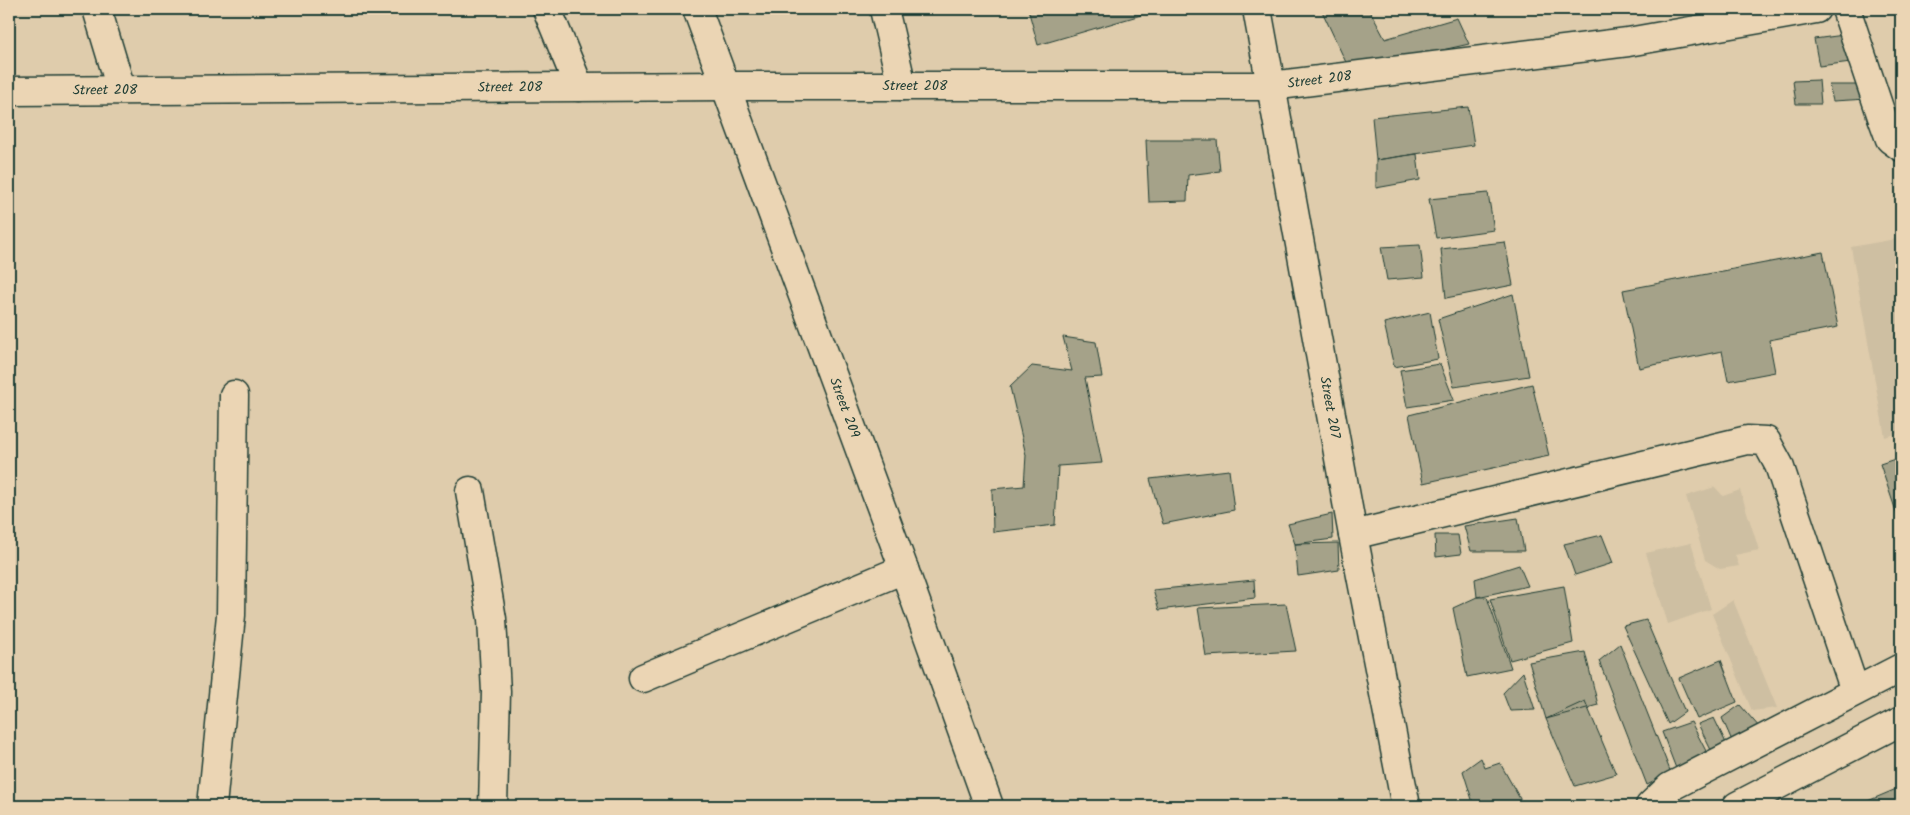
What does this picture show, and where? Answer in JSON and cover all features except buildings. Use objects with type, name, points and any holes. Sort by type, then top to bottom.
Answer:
[{"type":"street","points":[[97,9],[121,89]]},
{"type":"street","points":[[547,9],[579,87]]},
{"type":"street","name":"Street 209","points":[[697,9],[904,569],[989,806]]},
{"type":"street","points":[[884,9],[902,86]]},
{"type":"street","name":"Street 207","points":[[1258,9],[1353,535],[1406,806]]},
{"type":"street","name":"Street 208","points":[[9,91],[726,86],[1271,86],[1628,42],[1816,9]]},
{"type":"street","points":[[1846,9],[1890,139],[1901,147]]},
{"type":"street","points":[[212,806],[231,615],[234,395]]},
{"type":"street","points":[[1353,535],[1747,440],[1766,441],[1779,465],[1855,692]]},
{"type":"street","points":[[470,492],[492,619],[496,692],[493,806]]},
{"type":"street","points":[[643,678],[904,569]]},
{"type":"street","points":[[1650,806],[1670,787],[1901,668]]},
{"type":"street","points":[[1737,806],[1901,721]]},
{"type":"shaded area","points":[[1901,238],[1901,432],[1885,437],[1851,247]]},
{"type":"shaded area","points":[[1715,487],[1723,496],[1740,490],[1759,550],[1735,555],[1739,566],[1720,569],[1705,560],[1686,496]]},
{"type":"shaded area","points":[[1691,543],[1711,609],[1668,624],[1646,553]]},
{"type":"shaded area","points":[[1733,600],[1777,708],[1752,711],[1712,614]]}]
